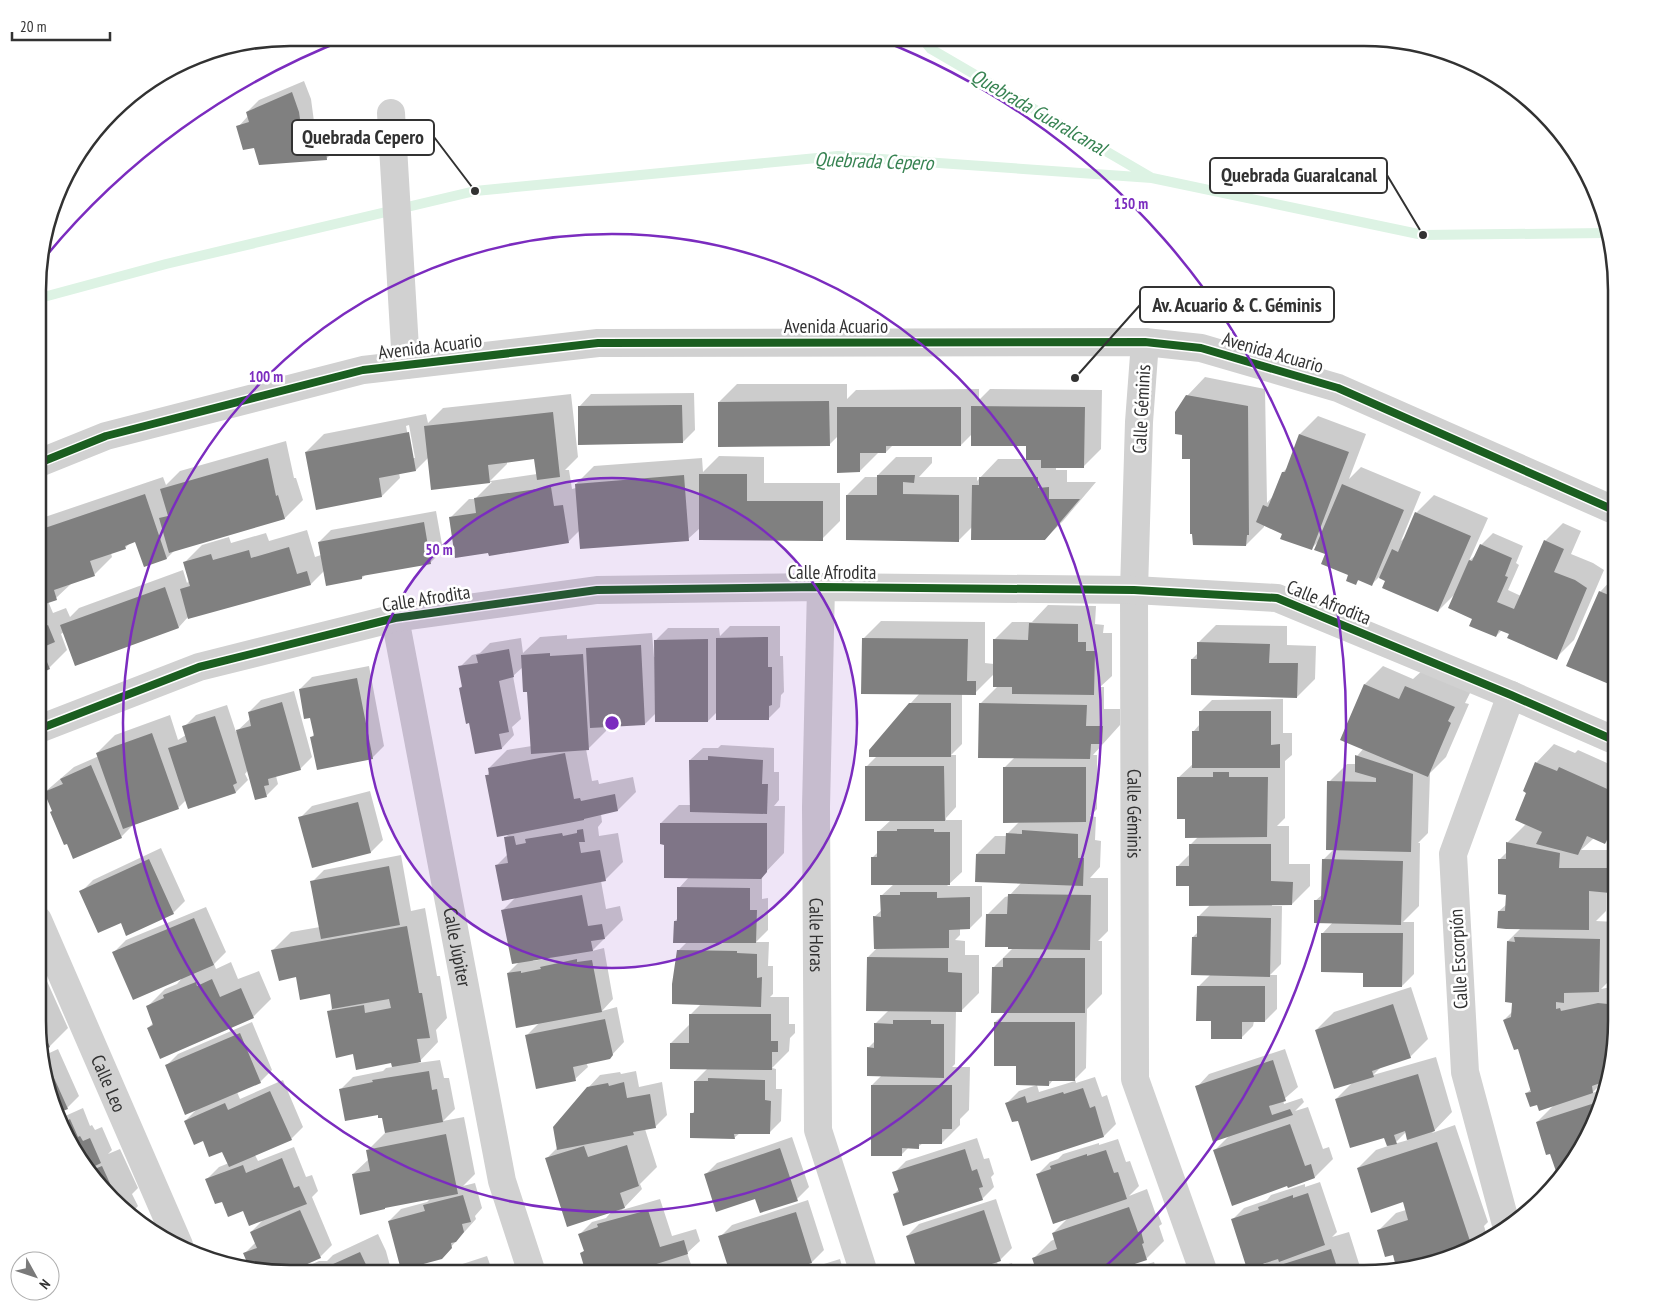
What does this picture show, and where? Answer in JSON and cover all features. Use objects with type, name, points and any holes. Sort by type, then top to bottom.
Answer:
[{"type":"street","points":[[391,113],[406,365]]},
{"type":"street","name":"Avenida Acuario","points":[[46,460],[106,436],[363,370],[598,342],[1145,342],[1202,348],[1338,388],[1608,507]]},
{"type":"street","name":"Calle Géminis","points":[[1145,342],[1139,422],[1134,590],[1135,1079],[1201,1265]]},
{"type":"street","name":"Calle Afrodita","points":[[46,726],[199,667],[395,618],[597,590],[821,587],[1134,590],[1277,598],[1608,737]]},
{"type":"street","name":"Calle Horas","points":[[821,587],[816,807],[818,1130],[861,1265]]},
{"type":"street","name":"Calle Júpiter","points":[[395,618],[502,1181],[529,1265]]},
{"type":"street","name":"Calle Escorpión","points":[[1505,1220],[1465,1072],[1453,854],[1511,695]]},
{"type":"street","name":"Calle Leo","points":[[46,938],[175,1236]]},
{"type":"building","points":[[292,92],[299,112],[303,140],[325,140],[327,160],[259,165],[254,148],[243,150],[236,126],[249,122],[246,112]]},
{"type":"building","points":[[1186,395],[1248,406],[1249,535],[1247,535],[1246,546],[1193,545],[1192,534],[1190,534],[1190,459],[1182,459],[1182,435],[1175,434],[1175,412]]},
{"type":"building","points":[[829,401],[830,446],[718,447],[718,402]]},
{"type":"building","points":[[682,405],[683,443],[578,445],[578,406]]},
{"type":"building","points":[[971,406],[1085,407],[1084,468],[1041,468],[1041,460],[1026,460],[1026,446],[971,446]]},
{"type":"building","points":[[837,407],[961,407],[961,446],[886,446],[886,453],[860,453],[860,472],[837,473]]},
{"type":"building","points":[[553,412],[560,477],[537,480],[534,459],[488,465],[490,483],[431,490],[424,426]]},
{"type":"building","points":[[409,432],[416,471],[379,478],[382,497],[316,510],[305,452]]},
{"type":"building","points":[[1299,434],[1349,452],[1312,550],[1280,539],[1282,534],[1256,522],[1263,505],[1268,507],[1282,472],[1285,472]]},
{"type":"building","points":[[268,458],[276,496],[278,495],[285,519],[169,553],[159,518],[168,516],[160,489]]},
{"type":"building","points":[[699,474],[747,474],[747,501],[823,501],[823,541],[699,540]]},
{"type":"building","points":[[684,475],[689,541],[580,549],[575,484]]},
{"type":"building","points":[[877,475],[915,475],[914,483],[903,482],[903,494],[959,495],[959,542],[846,540],[846,495],[877,495]]},
{"type":"building","points":[[979,477],[1038,477],[1038,488],[1049,487],[1049,499],[1080,499],[1045,540],[971,540],[972,485],[979,485]]},
{"type":"building","points":[[1342,484],[1404,510],[1372,586],[1358,580],[1356,585],[1346,581],[1348,575],[1321,564],[1325,554],[1314,550]]},
{"type":"building","points":[[551,487],[554,506],[563,505],[569,543],[489,556],[488,553],[455,558],[449,517],[476,513],[474,498]]},
{"type":"building","points":[[145,494],[167,559],[144,567],[135,542],[125,546],[126,549],[90,561],[95,576],[54,590],[57,600],[46,604],[46,528]]},
{"type":"building","points":[[1415,512],[1471,536],[1438,612],[1382,588],[1385,581],[1379,578],[1392,549],[1398,552]]},
{"type":"building","points":[[424,522],[431,564],[362,576],[362,579],[326,586],[318,542]]},
{"type":"building","points":[[1544,540],[1564,549],[1554,572],[1575,580],[1587,588],[1557,660],[1507,638],[1509,634],[1499,630],[1496,637],[1469,626],[1472,619],[1448,608],[1469,560],[1472,561],[1480,544],[1512,558],[1505,576],[1508,577],[1497,602],[1514,609]]},
{"type":"building","points":[[289,547],[297,574],[307,571],[311,585],[188,619],[180,589],[190,586],[183,562],[211,554],[213,560],[249,550],[251,558]]},
{"type":"building","points":[[165,587],[179,628],[75,666],[60,625]]},
{"type":"building","points":[[1599,591],[1608,595],[1608,684],[1566,666]]},
{"type":"building","points":[[1029,623],[1078,624],[1078,642],[1086,642],[1086,651],[1095,651],[1094,695],[1012,694],[1012,687],[993,687],[993,639],[1028,640]]},
{"type":"building","points":[[48,625],[55,642],[46,646],[46,626]]},
{"type":"building","points":[[768,637],[768,667],[772,667],[772,705],[769,706],[769,720],[716,720],[716,638]]},
{"type":"building","points":[[862,638],[968,639],[967,681],[976,681],[976,695],[861,694]]},
{"type":"building","points":[[708,639],[708,722],[655,722],[654,640]]},
{"type":"building","points":[[1197,642],[1270,644],[1269,663],[1298,663],[1297,698],[1191,695],[1191,659],[1197,659]]},
{"type":"building","points":[[641,645],[645,725],[590,728],[586,648]]},
{"type":"building","points":[[509,649],[514,677],[499,681],[509,732],[499,734],[502,749],[475,754],[469,723],[466,724],[459,688],[462,687],[458,666],[478,663],[476,655]]},
{"type":"building","points":[[550,653],[550,656],[583,654],[589,750],[531,754],[527,692],[523,692],[521,655]]},
{"type":"building","points":[[46,660],[50,669],[46,671]]},
{"type":"building","points":[[357,678],[373,759],[317,770],[310,737],[314,736],[310,718],[304,719],[299,689]]},
{"type":"building","points":[[1364,684],[1399,699],[1405,686],[1455,707],[1448,721],[1451,723],[1428,777],[1340,740]]},
{"type":"building","points":[[282,702],[301,770],[268,779],[269,785],[264,786],[267,797],[255,800],[236,730],[251,726],[248,712]]},
{"type":"building","points":[[909,703],[951,703],[951,757],[869,757],[869,750]]},
{"type":"building","points":[[979,703],[1087,705],[1086,726],[1103,726],[1102,744],[1091,744],[1090,759],[978,758]]},
{"type":"building","points":[[1199,711],[1271,711],[1271,745],[1280,744],[1280,768],[1192,768],[1192,731],[1199,731]]},
{"type":"building","points":[[215,716],[237,783],[233,785],[236,793],[188,809],[168,748],[187,742],[182,726]]},
{"type":"building","points":[[152,733],[179,809],[123,829],[96,753]]},
{"type":"building","points":[[565,753],[574,799],[580,798],[581,801],[615,794],[618,811],[584,820],[497,837],[485,775],[489,775],[488,768]]},
{"type":"building","points":[[1355,755],[1413,774],[1411,852],[1326,850],[1327,781],[1376,782],[1376,778],[1355,772]]},
{"type":"building","points":[[708,756],[763,760],[762,784],[768,784],[767,814],[690,812],[689,760],[708,760]]},
{"type":"building","points":[[1535,762],[1557,771],[1559,767],[1608,789],[1608,837],[1605,844],[1587,836],[1578,855],[1536,844],[1542,832],[1515,820],[1526,793],[1523,791]]},
{"type":"building","points":[[91,765],[122,838],[73,859],[67,844],[64,845],[50,812],[52,811],[46,797],[46,791],[63,784],[60,779]]},
{"type":"building","points":[[865,766],[944,766],[945,821],[865,821]]},
{"type":"building","points":[[1003,767],[1086,767],[1086,822],[1003,823]]},
{"type":"building","points":[[1213,772],[1229,772],[1229,777],[1268,777],[1267,837],[1185,838],[1185,819],[1177,819],[1177,777],[1213,777]]},
{"type":"building","points":[[358,802],[371,853],[312,868],[298,817]]},
{"type":"building","points":[[660,823],[767,823],[767,872],[761,879],[664,878],[664,845],[660,844]]},
{"type":"building","points":[[583,829],[585,842],[579,842],[581,853],[600,850],[606,881],[502,901],[495,865],[508,863],[504,837],[514,836],[516,845],[526,843],[525,839],[562,833],[563,836],[577,833],[577,830]]},
{"type":"building","points":[[897,829],[934,829],[934,832],[950,832],[950,885],[871,885],[871,857],[877,857],[877,831],[897,831]]},
{"type":"building","points":[[1022,830],[1078,834],[1078,858],[1084,858],[1083,886],[975,882],[976,854],[1005,854],[1006,833],[1022,834]]},
{"type":"building","points":[[1506,842],[1560,853],[1559,868],[1608,868],[1608,893],[1589,891],[1589,930],[1497,928],[1498,911],[1505,911],[1506,895],[1498,894],[1498,859],[1506,859]]},
{"type":"building","points":[[1189,844],[1271,844],[1271,881],[1293,882],[1292,905],[1189,906],[1189,886],[1176,886],[1176,866],[1189,866]]},
{"type":"building","points":[[149,859],[174,914],[126,936],[121,923],[98,933],[79,891]]},
{"type":"building","points":[[1322,859],[1403,861],[1401,925],[1314,923],[1314,900],[1321,900]]},
{"type":"building","points":[[389,866],[400,925],[321,939],[310,881]]},
{"type":"building","points":[[677,887],[750,888],[750,910],[757,910],[756,943],[673,943],[674,921],[677,921]]},
{"type":"building","points":[[900,892],[937,892],[937,898],[970,897],[970,929],[949,930],[949,948],[874,949],[873,916],[881,917],[880,895],[900,895]]},
{"type":"building","points":[[1008,894],[1091,895],[1090,950],[985,947],[986,914],[1007,914]]},
{"type":"building","points":[[582,895],[588,926],[602,924],[605,939],[591,941],[593,951],[512,964],[501,910]]},
{"type":"building","points":[[1197,916],[1271,918],[1270,977],[1191,975],[1192,937],[1197,937]]},
{"type":"building","points":[[194,918],[214,965],[133,1000],[112,952]]},
{"type":"building","points":[[407,926],[419,993],[422,993],[430,1038],[417,1039],[421,1062],[392,1067],[391,1063],[356,1070],[353,1054],[336,1058],[327,1011],[364,1005],[365,1013],[391,1008],[389,999],[332,1009],[330,994],[300,1000],[296,977],[279,981],[271,950]]},
{"type":"building","points":[[1321,933],[1403,933],[1402,987],[1363,987],[1363,973],[1321,972]]},
{"type":"building","points":[[1514,937],[1600,939],[1599,992],[1564,993],[1564,1003],[1556,1002],[1556,1009],[1560,1008],[1561,1011],[1598,1003],[1608,1004],[1606,1053],[1599,1083],[1592,1086],[1593,1093],[1539,1111],[1537,1105],[1530,1107],[1525,1093],[1531,1092],[1518,1049],[1514,1050],[1503,1020],[1511,1017],[1512,1003],[1505,1002],[1507,941],[1515,942]]},
{"type":"building","points":[[677,950],[737,951],[737,953],[757,954],[757,978],[762,977],[761,1007],[672,1004],[672,984]]},
{"type":"building","points":[[867,957],[948,958],[948,972],[962,973],[962,1012],[866,1011]]},
{"type":"building","points":[[1003,958],[1085,958],[1085,1013],[991,1013],[992,967],[1003,967]]},
{"type":"building","points":[[577,959],[577,962],[592,960],[602,1012],[516,1028],[507,973],[521,971],[521,973],[541,969],[540,967]]},
{"type":"building","points":[[212,979],[220,997],[241,988],[254,1018],[160,1059],[147,1028],[153,1025],[146,1006],[164,998],[163,995],[196,982],[197,986]]},
{"type":"building","points":[[1197,986],[1265,986],[1265,1022],[1242,1022],[1242,1039],[1211,1039],[1211,1021],[1196,1021]]},
{"type":"building","points":[[1393,1004],[1411,1058],[1372,1071],[1374,1077],[1334,1089],[1315,1030]]},
{"type":"building","points":[[689,1014],[771,1014],[771,1041],[778,1041],[778,1052],[772,1052],[772,1070],[670,1069],[670,1043],[689,1043]]},
{"type":"building","points":[[605,1019],[613,1055],[610,1059],[573,1067],[576,1081],[536,1089],[525,1035]]},
{"type":"building","points":[[893,1020],[931,1020],[931,1024],[944,1024],[944,1078],[867,1076],[867,1047],[874,1048],[874,1023],[893,1024]]},
{"type":"building","points":[[994,1022],[1075,1022],[1075,1081],[1049,1081],[1049,1086],[1016,1085],[1016,1066],[994,1066]]},
{"type":"building","points":[[240,1033],[261,1083],[185,1115],[165,1065]]},
{"type":"building","points":[[1273,1060],[1286,1101],[1269,1106],[1272,1115],[1290,1109],[1293,1115],[1213,1142],[1195,1086]]},
{"type":"building","points":[[429,1071],[432,1090],[437,1089],[443,1122],[385,1133],[382,1118],[378,1118],[378,1115],[345,1121],[339,1089],[373,1082],[372,1080]]},
{"type":"building","points":[[52,1074],[68,1109],[64,1111]]},
{"type":"building","points":[[1418,1074],[1435,1131],[1407,1140],[1405,1131],[1394,1135],[1397,1144],[1387,1146],[1384,1138],[1350,1148],[1335,1099]]},
{"type":"building","points":[[708,1078],[765,1080],[765,1100],[771,1101],[770,1134],[734,1134],[735,1139],[690,1138],[690,1113],[694,1113],[694,1081],[708,1081]]},
{"type":"building","points":[[624,1082],[627,1098],[650,1094],[656,1128],[633,1132],[634,1135],[557,1150],[553,1127],[587,1087],[608,1083],[609,1086]]},
{"type":"building","points":[[871,1085],[952,1085],[952,1129],[942,1129],[942,1144],[919,1144],[919,1149],[902,1148],[902,1156],[871,1156]]},
{"type":"building","points":[[1083,1088],[1090,1108],[1095,1106],[1104,1137],[1031,1161],[1018,1121],[1012,1122],[1005,1103],[1025,1096],[1027,1103]]},
{"type":"building","points":[[270,1091],[292,1140],[229,1167],[222,1152],[209,1157],[203,1141],[194,1145],[184,1121],[225,1103],[228,1110]]},
{"type":"building","points":[[1593,1104],[1583,1129],[1556,1171],[1550,1154],[1546,1155],[1536,1122]]},
{"type":"building","points":[[70,1119],[78,1137],[80,1136],[83,1141],[90,1138],[101,1163],[95,1166],[79,1143],[68,1120]]},
{"type":"building","points":[[1290,1124],[1305,1166],[1311,1164],[1315,1178],[1232,1206],[1213,1150]]},
{"type":"building","points":[[446,1134],[458,1194],[385,1208],[360,1215],[352,1174],[370,1171],[366,1150]]},
{"type":"building","points":[[1437,1142],[1470,1241],[1442,1252],[1412,1260],[1395,1263],[1393,1255],[1385,1257],[1377,1230],[1408,1220],[1403,1202],[1371,1213],[1357,1168]]},
{"type":"building","points":[[627,1145],[639,1186],[620,1193],[625,1208],[567,1227],[545,1158],[584,1146],[588,1157]]},
{"type":"building","points":[[780,1148],[798,1201],[760,1213],[755,1199],[716,1212],[704,1174]]},
{"type":"building","points":[[965,1149],[972,1171],[977,1169],[983,1187],[979,1188],[983,1200],[903,1226],[893,1194],[899,1192],[892,1172]]},
{"type":"building","points":[[1106,1150],[1114,1173],[1118,1172],[1127,1199],[1053,1224],[1036,1174],[1051,1169],[1050,1166]]},
{"type":"building","points":[[282,1158],[294,1188],[299,1186],[307,1204],[249,1226],[243,1211],[228,1217],[222,1202],[215,1204],[205,1179],[243,1165],[246,1173]]},
{"type":"building","points":[[102,1166],[111,1186],[107,1182],[96,1168]]},
{"type":"building","points":[[1308,1193],[1325,1245],[1279,1262],[1278,1259],[1259,1265],[1246,1265],[1231,1219],[1259,1210],[1258,1207],[1293,1195],[1293,1198]]},
{"type":"building","points":[[463,1195],[471,1222],[462,1224],[464,1232],[456,1242],[451,1243],[452,1248],[442,1259],[420,1265],[400,1265],[388,1221],[425,1211],[423,1205]]},
{"type":"building","points":[[1129,1207],[1138,1232],[1141,1231],[1144,1243],[1142,1244],[1147,1260],[1132,1265],[1034,1265],[1032,1258],[1057,1249],[1052,1233]]},
{"type":"building","points":[[300,1210],[321,1258],[305,1265],[246,1261],[243,1253],[257,1248],[250,1232]]},
{"type":"building","points":[[648,1210],[660,1247],[684,1240],[688,1254],[653,1265],[584,1265],[580,1253],[584,1251],[578,1234],[598,1227],[597,1224]]},
{"type":"building","points":[[984,1210],[1001,1261],[989,1265],[915,1265],[906,1236]]},
{"type":"building","points":[[796,1212],[812,1263],[806,1265],[727,1265],[718,1236]]},
{"type":"building","points":[[1331,1249],[1336,1265],[1280,1265]]},
{"type":"building","points":[[360,1252],[366,1265],[331,1265]]},
{"type":"waterway","name":"Quebrada Guaralcanal","points":[[929,46],[1152,178],[1423,235],[1601,233]]},
{"type":"waterway","name":"Quebrada Cepero","points":[[46,296],[166,264],[475,191],[838,156],[1152,178]]},
{"type":"cycle path","points":[[46,460],[106,436],[363,370],[598,343],[1145,342],[1201,348],[1338,388],[1608,507]]},
{"type":"cycle path","points":[[46,726],[199,667],[395,618],[597,590],[821,587],[1134,590],[1277,598],[1608,737]]},
{"type":"place","name":"Quebrada Cepero","points":[[475,191]]},
{"type":"place","name":"Quebrada Guaralcanal","points":[[1423,235]]},
{"type":"place","name":"Av. Acuario & C. Géminis","points":[[1075,378]]}]
